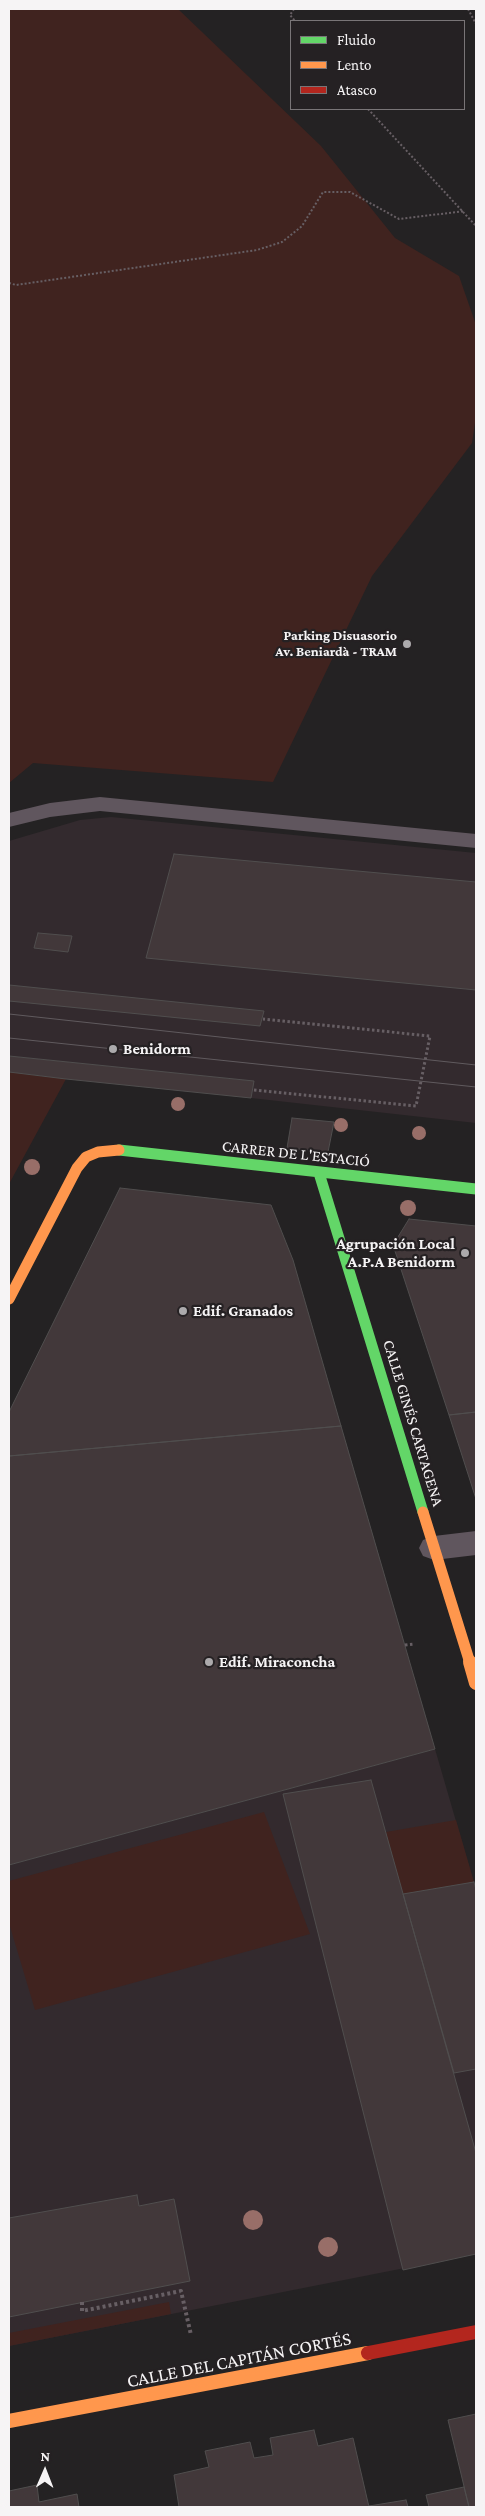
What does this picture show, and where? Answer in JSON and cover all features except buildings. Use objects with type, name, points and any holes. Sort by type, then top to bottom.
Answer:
[{"type":"street","points":[[9,820],[66,807],[100,804],[476,841]]},
{"type":"street","name":"CARRER DE L'ESTACIÓ","points":[[9,1299],[77,1168],[86,1157],[113,1150],[476,1189]]},
{"type":"street","name":"CALLE GINÉS CARTAGENA","points":[[319,1173],[476,1683]]},
{"type":"street","points":[[434,1548],[476,1543]]},
{"type":"street","name":"CALLE DEL CAPITÁN CORTÉS","points":[[9,2421],[476,2332]]},
{"type":"path","points":[[294,9],[290,16],[294,20]]},
{"type":"path","points":[[468,9],[476,24]]},
{"type":"path","points":[[369,110],[476,226]]},
{"type":"path","points":[[9,284],[16,285],[257,250],[282,242],[302,226],[323,192],[350,192],[399,219],[465,212]]},
{"type":"path","points":[[254,1090],[416,1106],[430,1036],[263,1018]]},
{"type":"path","points":[[82,2302],[82,2311],[181,2291],[183,2304]]},
{"type":"shaded area","points":[[9,9],[178,9],[321,146],[395,238],[459,276],[476,325],[476,416],[472,443],[372,576],[273,782],[33,763],[9,783]]},
{"type":"shaded area","points":[[111,817],[476,853],[476,1123],[251,1098],[253,1081],[9,1056],[9,841],[80,820]]},
{"type":"shaded area","points":[[9,1072],[66,1079],[9,1184]]},
{"type":"shaded area","points":[[435,1749],[476,1890],[476,2254],[9,2346],[9,1865]]},
{"type":"shaded area","points":[[264,1812],[310,1934],[35,2010],[9,1923],[9,1881]]},
{"type":"shaded area","points":[[456,1820],[474,1882],[403,1894],[386,1832]]},
{"type":"shaded area","points":[[169,2302],[171,2314],[9,2346],[9,2333]]},
{"type":"tram line","points":[[9,1014],[476,1065]]},
{"type":"tram line","points":[[9,1038],[476,1087]]},
{"type":"traffic: fast","points":[[119,1150],[476,1189]]},
{"type":"traffic: fast","points":[[319,1173],[423,1512]]},
{"type":"traffic: slow","points":[[9,1299],[77,1168],[86,1157],[98,1152],[119,1150]]},
{"type":"traffic: slow","points":[[423,1512],[476,1683]]},
{"type":"traffic: slow","points":[[9,2421],[368,2353]]},
{"type":"traffic: jam","points":[[368,2353],[476,2332]]},
{"type":"place","name":"Parking Disuasorio Av. Beniardà - TRAM","points":[[407,644]]},
{"type":"place","name":"Benidorm","points":[[113,1049]]},
{"type":"place","name":"Agrupación Local A.P.A Benidorm","points":[[465,1253]]},
{"type":"place","name":"Edif. Granados","points":[[183,1311]]},
{"type":"place","name":"Edif. Miraconcha","points":[[209,1662]]}]
